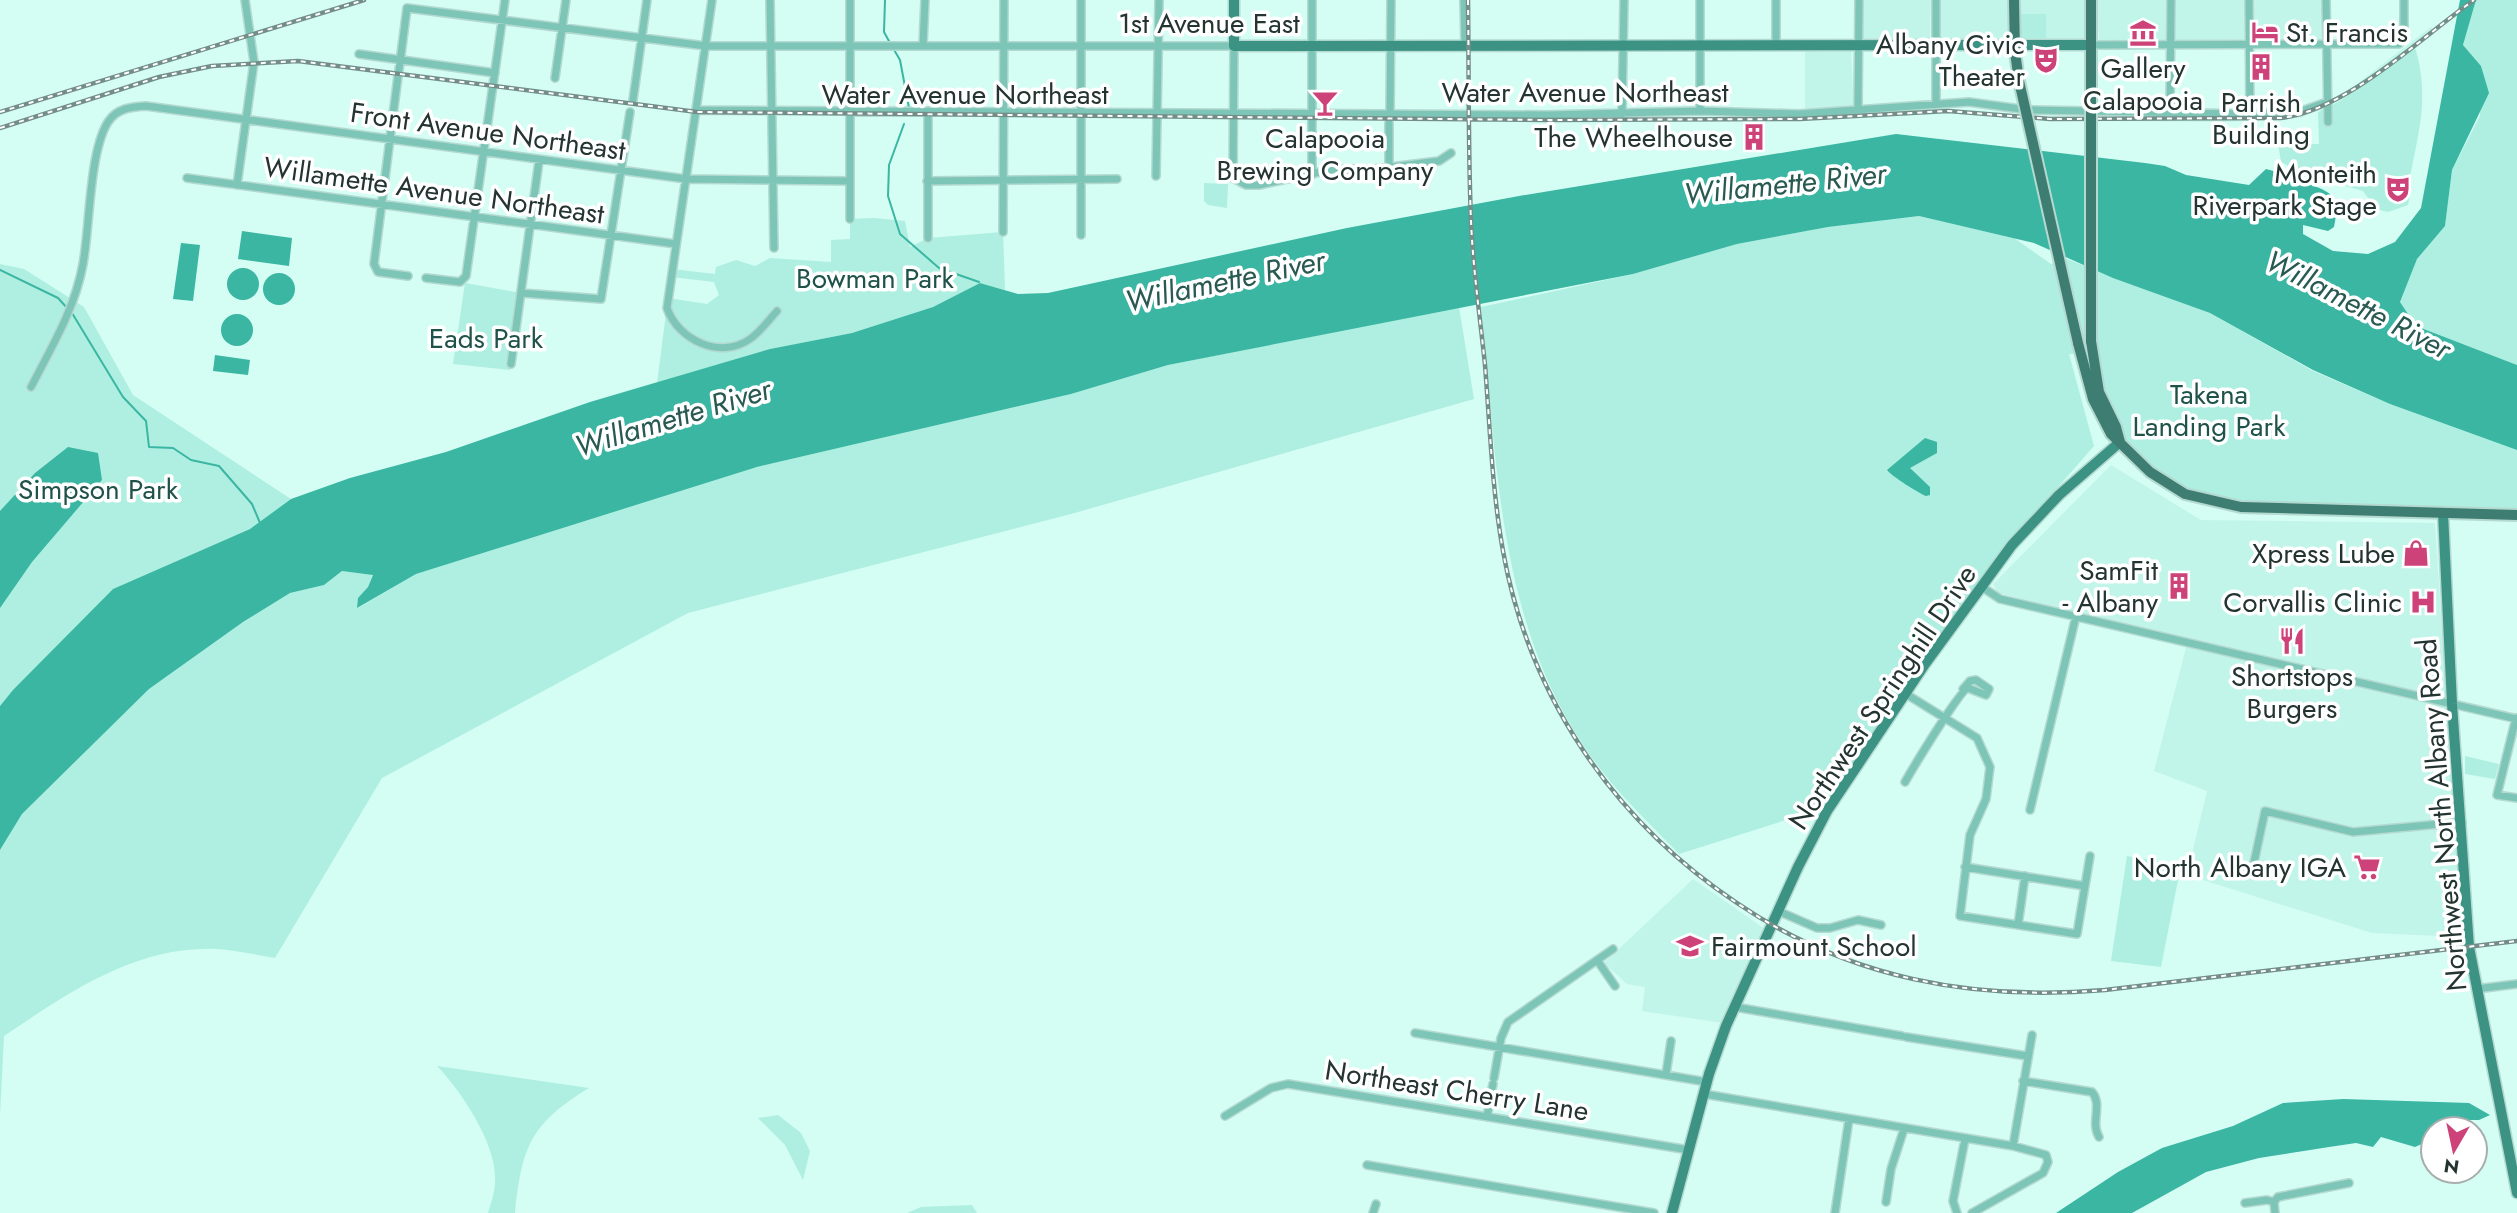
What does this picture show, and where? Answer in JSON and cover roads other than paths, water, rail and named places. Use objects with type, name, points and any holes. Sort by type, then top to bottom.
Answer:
[{"type":"highway","points":[[2014,0],[2014,46],[2019,81],[2078,343],[2093,399],[2111,434],[2161,481],[2209,502],[2241,507],[2517,514]]},
{"type":"highway","points":[[2091,0],[2091,341],[2099,392],[2116,427],[2120,442]]},
{"type":"main road","points":[[1234,0],[1234,46]]},
{"type":"main road","name":"1st Avenue East","points":[[1234,46],[2091,45]]},
{"type":"main road","name":"Northwest Springhill Drive","points":[[1672,1213],[1707,1082],[1735,1007],[1778,911],[1831,806],[1906,694],[2012,545],[2045,509],[2120,442]]},
{"type":"main road","name":"Northwest North Albany Road","points":[[2443,513],[2452,704],[2463,822],[2469,947],[2517,1193]]},
{"type":"street","points":[[237,185],[254,62],[245,0]]},
{"type":"street","points":[[426,278],[464,280],[505,0]]},
{"type":"street","points":[[555,78],[566,0]]},
{"type":"street","points":[[633,100],[647,0]]},
{"type":"street","points":[[712,0],[667,303],[668,312],[681,330],[702,345],[715,348],[749,340],[778,311]]},
{"type":"street","points":[[770,0],[774,248]]},
{"type":"street","points":[[850,0],[850,219]]},
{"type":"street","points":[[923,46],[925,0]]},
{"type":"street","points":[[1003,232],[1004,0]]},
{"type":"street","points":[[1081,0],[1082,235]]},
{"type":"street","points":[[1156,176],[1159,0]]},
{"type":"street","points":[[1312,0],[1312,175]]},
{"type":"street","points":[[1390,113],[1391,0]]},
{"type":"street","points":[[1464,0],[1465,45]]},
{"type":"street","points":[[1622,114],[1624,0]]},
{"type":"street","points":[[1700,0],[1700,111]]},
{"type":"street","points":[[1776,0],[1776,45]]},
{"type":"street","points":[[1858,107],[1859,0]]},
{"type":"street","points":[[1936,0],[1936,102]]},
{"type":"street","points":[[2170,112],[2171,0]]},
{"type":"street","points":[[2249,0],[2250,114]]},
{"type":"street","points":[[2326,0],[2328,122]]},
{"type":"street","points":[[2091,45],[2396,44],[2404,39],[2404,0]]},
{"type":"street","name":"1st Avenue East","points":[[400,60],[407,8],[706,46],[1234,46]]},
{"type":"street","points":[[1234,46],[1233,178],[1246,185],[1259,185],[1334,169],[1389,167],[1439,161],[1451,153]]},
{"type":"street","points":[[359,54],[495,73]]},
{"type":"street","points":[[400,60],[388,139],[376,270],[408,276]]},
{"type":"street","points":[[2015,99],[2015,109]]},
{"type":"street","name":"Water Avenue Northeast","points":[[697,112],[1158,115],[1622,114],[1700,111],[1799,114],[1858,107],[1969,102],[2015,109],[2250,114],[2299,112],[2327,102]]},
{"type":"street","name":"Front Avenue Northeast","points":[[31,387],[76,294],[83,265],[100,142],[110,119],[121,110],[146,106],[686,179],[850,181]]},
{"type":"street","points":[[521,293],[601,299],[630,112]]},
{"type":"street","points":[[928,113],[928,239]]},
{"type":"street","points":[[1389,124],[1389,167]]},
{"type":"street","points":[[511,364],[539,161]]},
{"type":"street","name":"Willamette Avenue Northeast","points":[[187,178],[676,244]]},
{"type":"street","points":[[927,181],[1117,179]]},
{"type":"street","points":[[1982,587],[2000,599],[2516,719],[2499,806]]},
{"type":"street","points":[[2029,810],[2076,617]]},
{"type":"street","points":[[1905,782],[1963,689]]},
{"type":"street","points":[[1906,694],[1977,738],[1990,767],[1990,782],[1970,835],[1960,916],[2077,934],[2090,856]]},
{"type":"street","points":[[2500,795],[2517,798]]},
{"type":"street","points":[[2252,872],[2265,811],[2353,832],[2463,822]]},
{"type":"street","points":[[1965,867],[2085,886]]},
{"type":"street","points":[[2018,925],[2025,876]]},
{"type":"street","points":[[1778,911],[1817,928],[1858,920],[1881,925]]},
{"type":"street","points":[[1487,1117],[1499,1046],[1503,1031],[1511,1019],[1613,949]]},
{"type":"street","points":[[1597,960],[1615,986]]},
{"type":"street","points":[[2476,989],[2517,984]]},
{"type":"street","points":[[1735,1007],[2027,1056]]},
{"type":"street","points":[[1415,1033],[1707,1082]]},
{"type":"street","points":[[2013,1146],[2032,1035]]},
{"type":"street","points":[[1666,1074],[1671,1041]]},
{"type":"street","points":[[2023,1081],[2092,1092],[2097,1100],[2094,1127],[2099,1138]]},
{"type":"street","name":"Northeast Cherry Lane","points":[[1226,1116],[1271,1087],[1288,1084],[1689,1150]]},
{"type":"street","points":[[1704,1094],[2044,1153],[2048,1162],[2046,1169],[2035,1179],[1972,1213]]},
{"type":"street","points":[[1835,1213],[1849,1119]]},
{"type":"street","points":[[1886,1202],[1891,1169],[1904,1129]]},
{"type":"street","points":[[1957,1213],[1953,1200],[1965,1139]]},
{"type":"street","points":[[1367,1165],[1654,1213]]},
{"type":"street","points":[[2273,1202],[2278,1198],[2349,1183]]},
{"type":"street","points":[[2245,1203],[2267,1200],[2273,1202]]},
{"type":"street","points":[[2273,1202],[2275,1213]]},
{"type":"street","points":[[1373,1213],[1376,1204]]},
{"type":"water","name":"Willamette River","points":[[2460,0],[2476,0],[2463,45],[2481,66],[2489,93],[2452,170],[2445,226],[2417,259],[2400,302],[2416,326],[2517,365],[2517,450],[2390,404],[2313,370],[2210,313],[2113,278],[2034,243],[1919,216],[1828,227],[1737,244],[1633,274],[1168,365],[1071,394],[757,467],[416,574],[357,608],[358,598],[368,587],[373,575],[342,571],[324,585],[290,593],[243,622],[149,689],[22,814],[0,850],[0,706],[13,690],[113,589],[250,529],[291,499],[350,478],[446,452],[590,402],[770,349],[852,333],[933,307],[980,283],[1018,294],[1048,293],[1347,228],[1519,196],[1896,134],[2145,163],[2165,166],[2186,175],[2249,185],[2266,169],[2310,184],[2333,197],[2336,209],[2334,227],[2328,231],[2303,225],[2303,234],[2333,251],[2368,254],[2395,242],[2421,208]]},
{"type":"water","points":[[242,231],[292,238],[289,266],[238,259]]},
{"type":"water","points":[[181,243],[200,245],[193,301],[173,299]]},
{"type":"water","points":[[243,268],[254,273],[259,284],[254,295],[243,300],[232,295],[227,284],[232,273]]},
{"type":"water","points":[[279,273],[290,278],[295,289],[290,300],[279,305],[268,300],[263,289],[268,278]]},
{"type":"water","points":[[237,314],[248,319],[253,330],[248,341],[237,346],[226,341],[221,330],[226,319]]},
{"type":"water","points":[[215,355],[250,360],[248,375],[213,371]]},
{"type":"water","points":[[1925,438],[1937,442],[1937,453],[1910,468],[1930,487],[1930,495],[1926,496],[1887,470]]},
{"type":"water","points":[[68,447],[98,453],[102,480],[32,562],[0,608],[0,511],[35,473]]},
{"type":"water","points":[[2343,1099],[2469,1103],[2490,1115],[2419,1115],[2419,1145],[2415,1147],[2381,1137],[2373,1147],[2356,1143],[2329,1147],[2259,1158],[2206,1172],[2132,1213],[2056,1213],[2118,1172],[2162,1148],[2233,1126],[2283,1103]]},
{"type":"waterway","points":[[885,0],[884,32],[890,43]]},
{"type":"waterway","points":[[893,48],[900,60],[909,108]]},
{"type":"waterway","points":[[904,124],[889,165],[888,196],[900,234],[939,268],[979,282]]},
{"type":"waterway","points":[[0,270],[58,298],[68,309]]},
{"type":"waterway","points":[[72,313],[123,397],[146,421],[149,447],[173,448],[191,460],[219,466],[252,504],[260,523]]},
{"type":"railway","points":[[0,112],[364,0]]},
{"type":"railway","points":[[1468,0],[1469,166],[1473,257],[1496,505],[1503,551],[1515,605],[1533,656],[1556,705],[1584,751],[1616,794],[1652,834],[1693,870],[1737,903],[1780,929],[1823,950],[1868,967],[1913,979],[1960,987],[2056,993],[2105,990],[2517,941]]},
{"type":"railway","points":[[0,128],[159,77],[212,66],[298,61],[697,112],[1547,120],[1800,119],[1948,111],[2050,119],[2281,118],[2331,102],[2357,87],[2474,0]]},
{"type":"place","name":"St. Francis","points":[[2265,32]]},
{"type":"place","name":"Gallery Calapooia","points":[[2143,33]]},
{"type":"place","name":"Albany Civic Theater","points":[[2046,60]]},
{"type":"place","name":"Parrish Building","points":[[2261,67]]},
{"type":"place","name":"Calapooia Brewing Company","points":[[1325,103]]},
{"type":"place","name":"The Wheelhouse","points":[[1754,137]]},
{"type":"place","name":"Monteith Riverpark Stage","points":[[2398,189]]},
{"type":"place","name":"Xpress Lube","points":[[2416,553]]},
{"type":"place","name":"SamFit - Albany","points":[[2179,586]]},
{"type":"place","name":"Corvallis Clinic","points":[[2423,602]]},
{"type":"place","name":"Shortstops Burgers","points":[[2292,641]]},
{"type":"place","name":"North Albany IGA","points":[[2367,867]]},
{"type":"place","name":"Fairmount School","points":[[1690,946]]},
{"type":"park label","name":"Bowman Park","points":[[875,278]]},
{"type":"park label","name":"Eads Park","points":[[486,338]]},
{"type":"park label","name":"Takena Landing Park","points":[[2209,410]]},
{"type":"park label","name":"Simpson Park","points":[[98,489]]}]
